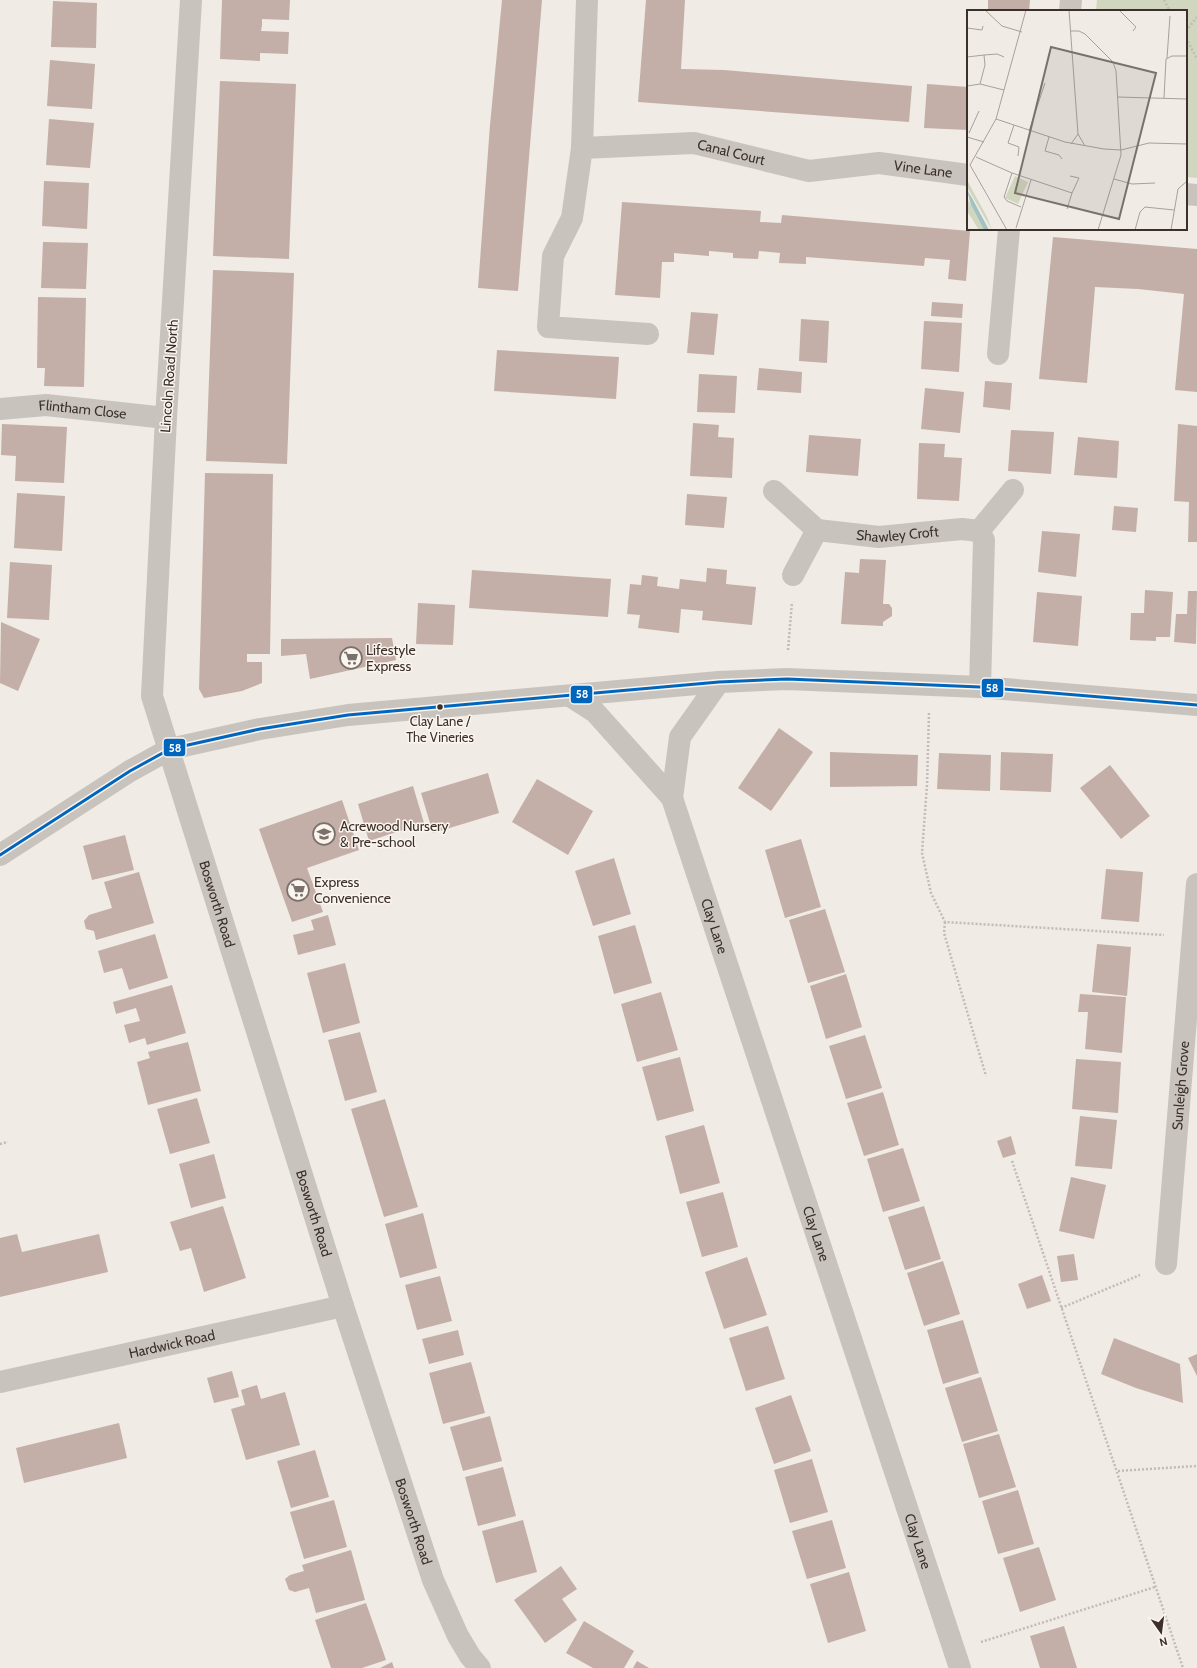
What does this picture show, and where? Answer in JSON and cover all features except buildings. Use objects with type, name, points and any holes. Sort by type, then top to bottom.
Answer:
[{"type":"street","name":"Lincoln Road North","points":[[170,749],[152,696],[166,418],[191,0]]},
{"type":"street","points":[[587,0],[582,148],[572,218],[553,256],[548,327],[648,334]]},
{"type":"street","points":[[1070,10],[1071,0]]},
{"type":"street","name":"Canal Court","points":[[582,148],[694,143],[809,171],[879,163]]},
{"type":"street","name":"Vine Lane","points":[[879,163],[967,175]]},
{"type":"street","points":[[1187,194],[1197,196]]},
{"type":"street","points":[[998,354],[1010,230]]},
{"type":"street","name":"Flintham Close","points":[[0,409],[46,406],[166,418]]},
{"type":"street","points":[[980,687],[984,540],[979,531],[1013,490]]},
{"type":"street","points":[[774,491],[817,530],[793,575]]},
{"type":"street","name":"Shawley Croft","points":[[817,530],[879,537],[962,529],[979,531]]},
{"type":"street","points":[[0,855],[130,771],[170,749],[260,729],[348,715],[719,682],[786,679],[980,687],[1197,705]]},
{"type":"street","name":"Clay Lane","points":[[672,798],[680,737],[719,682]]},
{"type":"street","name":"Clay Lane","points":[[570,696],[595,712],[672,798],[957,1659]]},
{"type":"street","name":"Bosworth Road","points":[[170,749],[343,1306],[433,1580],[458,1636],[470,1656],[480,1668]]},
{"type":"street","name":"Sunleigh Grove","points":[[1166,1264],[1197,884]]},
{"type":"street","name":"Hardwick Road","points":[[0,1382],[343,1306]]},
{"type":"path","points":[[1164,0],[1169,10]]},
{"type":"path","points":[[1187,30],[1197,17]]},
{"type":"path","points":[[1187,40],[1197,59]]},
{"type":"path","points":[[786,679],[793,575]]},
{"type":"path","points":[[929,685],[927,785],[922,852],[931,893],[945,922],[944,933],[986,1076]]},
{"type":"path","points":[[945,922],[1193,936]]},
{"type":"path","points":[[0,1144],[8,1142]]},
{"type":"path","points":[[1012,1161],[1118,1471],[1155,1587],[1183,1668]]},
{"type":"path","points":[[1061,1308],[1166,1264]]},
{"type":"path","points":[[1118,1471],[1197,1466]]},
{"type":"path","points":[[957,1659],[1155,1587]]},
{"type":"green space","points":[[1097,0],[1197,0],[1197,178],[1187,177],[1187,10],[1096,10]]},
{"type":"transit line","name":"58","points":[[0,855],[130,771],[170,749],[260,729],[348,715],[719,682],[787,679],[980,687],[1197,705]]},
{"type":"place","name":"Lifestyle Express","points":[[351,658]]},
{"type":"place","name":"Clay Lane / The Vineries","points":[[440,707]]},
{"type":"place","name":"Acrewood Nursery & Pre-school","points":[[324,834]]},
{"type":"place","name":"Express Convenience","points":[[298,890]]}]
